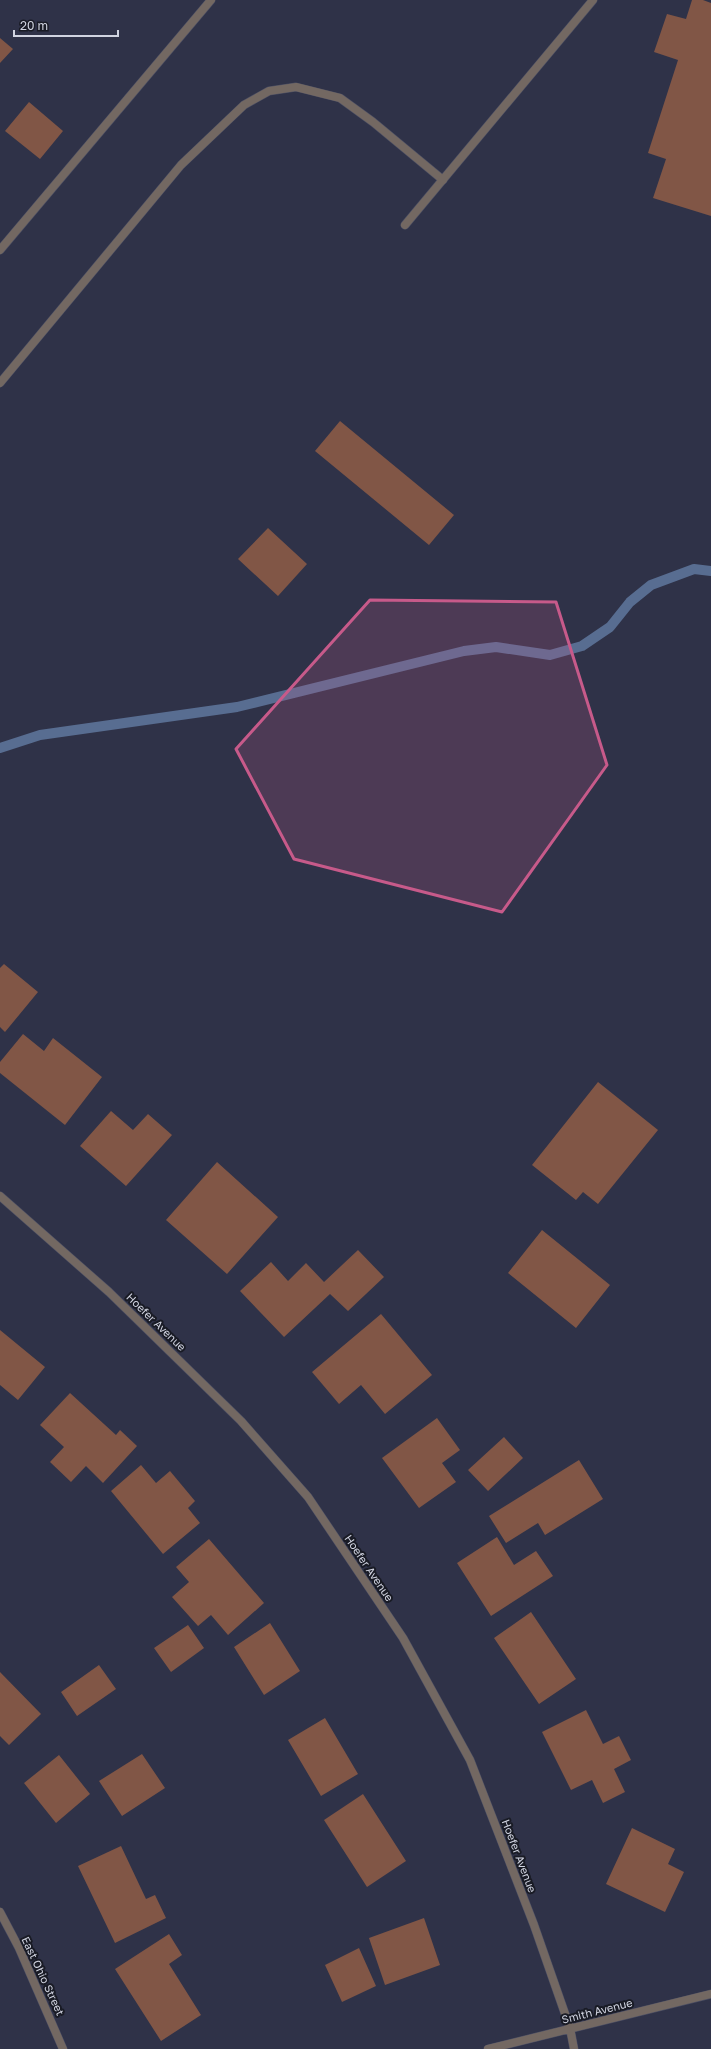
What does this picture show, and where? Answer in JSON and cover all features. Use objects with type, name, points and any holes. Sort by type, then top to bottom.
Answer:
[{"type":"street","points":[[0,250],[211,0]]},
{"type":"street","points":[[405,225],[593,0]]},
{"type":"street","points":[[0,383],[181,165],[244,105],[269,91],[296,87],[340,98],[373,122],[443,180]]},
{"type":"street","name":"Hoefer Avenue","points":[[0,1196],[109,1292],[241,1421],[308,1497],[403,1638],[470,1760],[534,1925],[570,2028],[574,2049]]},
{"type":"street","name":"East Ohio Street","points":[[0,1912],[19,1948],[63,2049]]},
{"type":"street","name":"Smith Avenue","points":[[488,2049],[711,1994]]},
{"type":"highlighted area","points":[[370,600],[556,602],[607,765],[502,912],[294,859],[236,749]]},
{"type":"building","points":[[692,0],[703,0],[711,3],[711,216],[653,198],[666,159],[648,153],[678,60],[654,52],[667,14],[686,19]]},
{"type":"building","points":[[0,38],[13,49],[0,63]]},
{"type":"building","points":[[29,102],[63,131],[40,159],[5,131]]},
{"type":"building","points":[[340,421],[454,515],[429,545],[315,451]]},
{"type":"building","points":[[268,528],[307,564],[278,596],[238,559]]},
{"type":"building","points":[[4,964],[38,992],[5,1032],[0,1027],[0,968]]},
{"type":"building","points":[[23,1034],[44,1051],[53,1038],[102,1077],[65,1125],[0,1073],[0,1062]]},
{"type":"building","points":[[598,1082],[658,1130],[598,1204],[583,1192],[576,1200],[532,1165]]},
{"type":"building","points":[[111,1111],[133,1130],[148,1114],[172,1135],[126,1186],[80,1146]]},
{"type":"building","points":[[217,1162],[278,1217],[227,1274],[166,1220]]},
{"type":"building","points":[[542,1230],[610,1285],[576,1328],[508,1273]]},
{"type":"building","points":[[358,1250],[384,1277],[348,1311],[330,1294],[284,1337],[240,1291],[271,1262],[288,1281],[306,1263],[324,1282]]},
{"type":"building","points":[[381,1314],[432,1375],[385,1414],[361,1385],[339,1404],[312,1372]]},
{"type":"building","points":[[0,1330],[45,1367],[18,1400],[0,1385]]},
{"type":"building","points":[[70,1393],[116,1435],[120,1430],[137,1446],[103,1483],[86,1466],[71,1482],[50,1462],[64,1447],[40,1425]]},
{"type":"building","points":[[437,1418],[460,1450],[442,1463],[456,1482],[419,1508],[382,1458]]},
{"type":"building","points":[[504,1437],[523,1458],[488,1491],[468,1470]]},
{"type":"building","points":[[579,1460],[603,1499],[545,1535],[538,1523],[506,1543],[489,1516]]},
{"type":"building","points":[[141,1465],[156,1483],[170,1471],[195,1501],[188,1508],[200,1523],[163,1554],[111,1491]]},
{"type":"building","points":[[497,1537],[514,1565],[536,1551],[553,1576],[491,1616],[457,1563]]},
{"type":"building","points":[[209,1539],[264,1603],[228,1635],[211,1615],[198,1626],[172,1597],[189,1582],[176,1567]]},
{"type":"building","points":[[531,1612],[576,1679],[539,1704],[494,1638]]},
{"type":"building","points":[[270,1623],[300,1671],[264,1695],[234,1647]]},
{"type":"building","points":[[188,1625],[204,1648],[171,1672],[154,1648]]},
{"type":"building","points":[[99,1665],[116,1689],[77,1716],[61,1692]]},
{"type":"building","points":[[0,1672],[41,1714],[9,1745],[0,1736]]},
{"type":"building","points":[[586,1710],[603,1744],[619,1736],[631,1760],[614,1769],[625,1792],[603,1803],[592,1780],[571,1790],[542,1732]]},
{"type":"building","points":[[325,1718],[358,1774],[321,1796],[288,1740]]},
{"type":"building","points":[[142,1754],[165,1788],[122,1816],[99,1781]]},
{"type":"building","points":[[59,1755],[90,1794],[56,1823],[24,1783]]},
{"type":"building","points":[[363,1794],[406,1861],[367,1887],[324,1820]]},
{"type":"building","points":[[632,1828],[675,1849],[668,1864],[684,1872],[665,1912],[606,1884]]},
{"type":"building","points":[[121,1846],[146,1899],[155,1895],[166,1918],[115,1943],[78,1866]]},
{"type":"building","points":[[424,1918],[440,1965],[385,1985],[369,1938]]},
{"type":"building","points":[[169,1934],[182,1955],[169,1964],[201,2015],[161,2041],[115,1969]]},
{"type":"building","points":[[359,1948],[376,1986],[342,2002],[325,1965]]},
{"type":"waterway","points":[[0,748],[40,735],[237,707],[464,651],[496,647],[550,655],[582,646],[610,627],[630,602],[651,585],[694,569],[711,571]]}]
